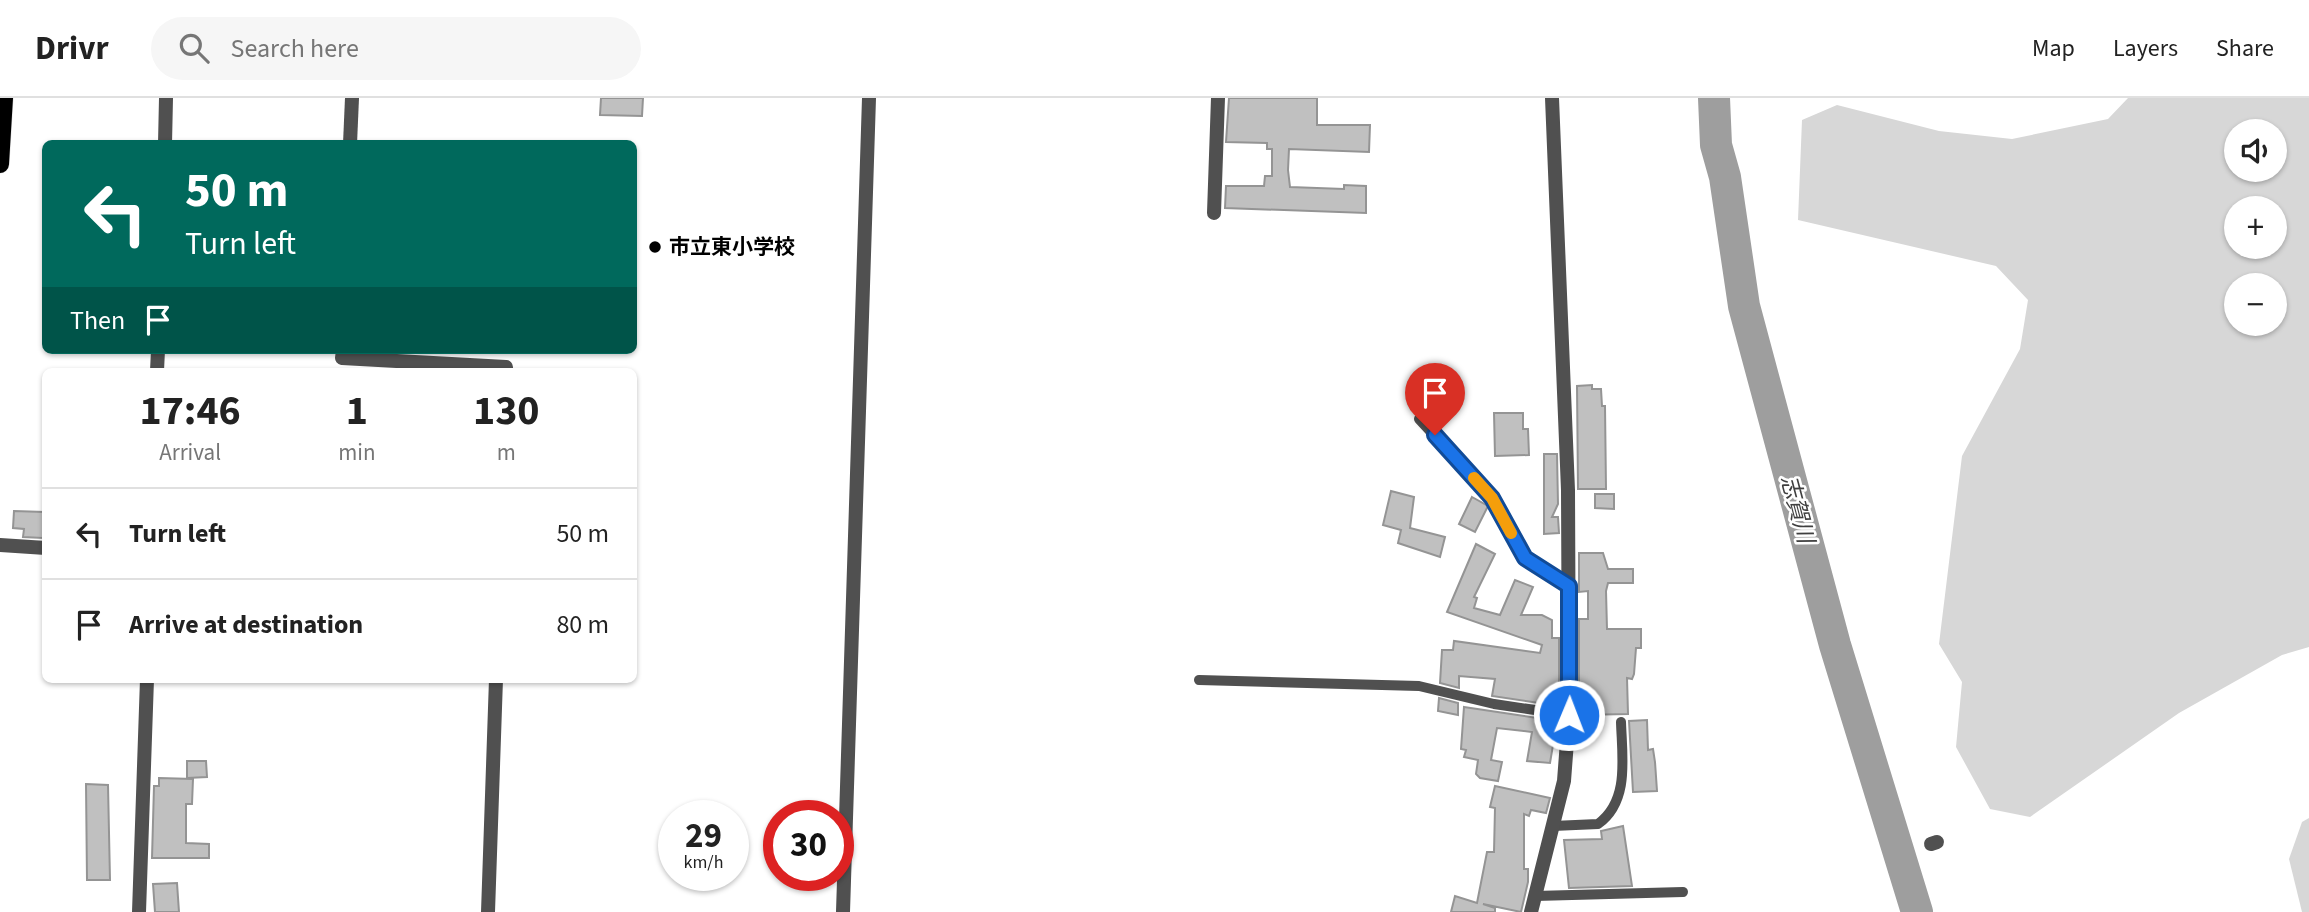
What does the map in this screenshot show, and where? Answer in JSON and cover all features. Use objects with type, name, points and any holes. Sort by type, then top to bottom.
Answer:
[{"type":"main road","points":[[0,164],[4,98]]},
{"type":"street","points":[[165,140],[166,98]]},
{"type":"street","points":[[350,140],[352,98]]},
{"type":"street","points":[[844,912],[869,98]]},
{"type":"street","points":[[1214,213],[1218,98]]},
{"type":"street","points":[[1531,912],[1564,781],[1569,715],[1569,586],[1552,98]]},
{"type":"street","points":[[342,354],[342,358],[506,368]]},
{"type":"street","points":[[0,545],[42,548]]},
{"type":"street","points":[[139,912],[147,683]]},
{"type":"street","points":[[488,912],[496,683]]},
{"type":"lane","points":[[1419,419],[1492,498],[1525,558],[1569,586]]},
{"type":"lane","points":[[1199,680],[1419,686],[1494,704],[1569,715]]},
{"type":"lane","points":[[1553,826],[1587,827],[1598,824],[1616,805],[1622,777],[1621,722]]},
{"type":"lane","points":[[1535,896],[1683,892]]},
{"type":"shaded area","points":[[2128,98],[2309,98],[2309,647],[2282,655],[2179,713],[2030,817],[1990,809],[1956,747],[1962,682],[1939,644],[1962,456],[2020,349],[2028,300],[1996,266],[1798,220],[1802,120],[1837,105],[1939,131],[2012,139],[2108,119]]},
{"type":"shaded area","points":[[2309,818],[2309,912],[2302,912],[2289,859],[2302,822]]},
{"type":"building","points":[[601,98],[643,98],[642,116],[600,115]]},
{"type":"building","points":[[1229,98],[1317,98],[1317,125],[1370,125],[1369,152],[1289,149],[1288,170],[1290,187],[1344,189],[1344,185],[1366,186],[1366,213],[1225,208],[1226,186],[1264,186],[1265,176],[1272,176],[1272,149],[1267,149],[1267,143],[1226,142]]},
{"type":"building","points":[[1592,385],[1592,389],[1601,389],[1602,406],[1605,406],[1606,489],[1578,489],[1577,386]]},
{"type":"building","points":[[1494,413],[1523,413],[1523,429],[1528,429],[1529,455],[1495,456]]},
{"type":"building","points":[[1544,454],[1557,454],[1558,504],[1552,517],[1558,517],[1559,533],[1544,534]]},
{"type":"building","points":[[1391,491],[1414,497],[1410,528],[1445,537],[1440,557],[1398,543],[1401,530],[1383,525]]},
{"type":"building","points":[[1595,494],[1614,494],[1614,509],[1595,508]]},
{"type":"building","points":[[1472,497],[1488,506],[1475,532],[1459,524]]},
{"type":"building","points":[[14,511],[42,512],[42,538],[23,537],[24,529],[13,528]]},
{"type":"building","points":[[1476,544],[1495,554],[1474,597],[1477,598],[1474,608],[1500,615],[1515,580],[1533,587],[1521,615],[1542,615],[1552,620],[1552,638],[1559,638],[1559,706],[1492,696],[1495,679],[1459,676],[1459,688],[1440,683],[1442,650],[1453,650],[1454,641],[1540,653],[1542,645],[1447,612]]},
{"type":"building","points":[[1579,553],[1603,553],[1608,569],[1633,569],[1633,583],[1608,583],[1606,591],[1607,629],[1641,629],[1641,648],[1636,648],[1634,674],[1632,679],[1627,678],[1628,714],[1579,715],[1579,619],[1588,619],[1588,591],[1579,592]]},
{"type":"building","points":[[1439,698],[1458,703],[1458,715],[1438,711]]},
{"type":"building","points":[[1464,707],[1557,721],[1550,763],[1527,761],[1532,732],[1497,728],[1491,760],[1502,762],[1498,781],[1480,778],[1476,774],[1478,760],[1464,757],[1466,750],[1461,749]]},
{"type":"building","points":[[1647,720],[1648,750],[1653,749],[1657,791],[1633,792],[1629,721]]},
{"type":"building","points":[[187,761],[206,761],[207,777],[187,778]]},
{"type":"building","points":[[159,778],[193,779],[192,804],[186,804],[186,843],[209,844],[209,858],[152,858],[154,786],[159,786]]},
{"type":"building","points":[[86,784],[108,785],[110,880],[87,880]]},
{"type":"building","points":[[1495,786],[1550,798],[1546,813],[1531,810],[1529,816],[1524,814],[1524,869],[1528,869],[1528,882],[1521,912],[1483,904],[1495,908],[1495,912],[1451,912],[1455,896],[1477,903],[1487,852],[1494,852],[1495,808],[1490,807]]},
{"type":"building","points":[[1623,826],[1632,886],[1569,888],[1564,840],[1602,839],[1601,831]]},
{"type":"building","points":[[177,883],[179,912],[155,912],[153,884]]},
{"type":"waterway","name":"志賀川","points":[[1714,98],[1716,145],[1725,177],[1744,306],[1835,645],[1917,912]]},
{"type":"slow traffic","points":[[1474,478],[1492,498],[1511,533]]},
{"type":"place","name":"市立東小学校","points":[[655,247]]},
{"type":"route","points":[[1435,435],[1492,498],[1525,558],[1569,586],[1569,715]]}]
